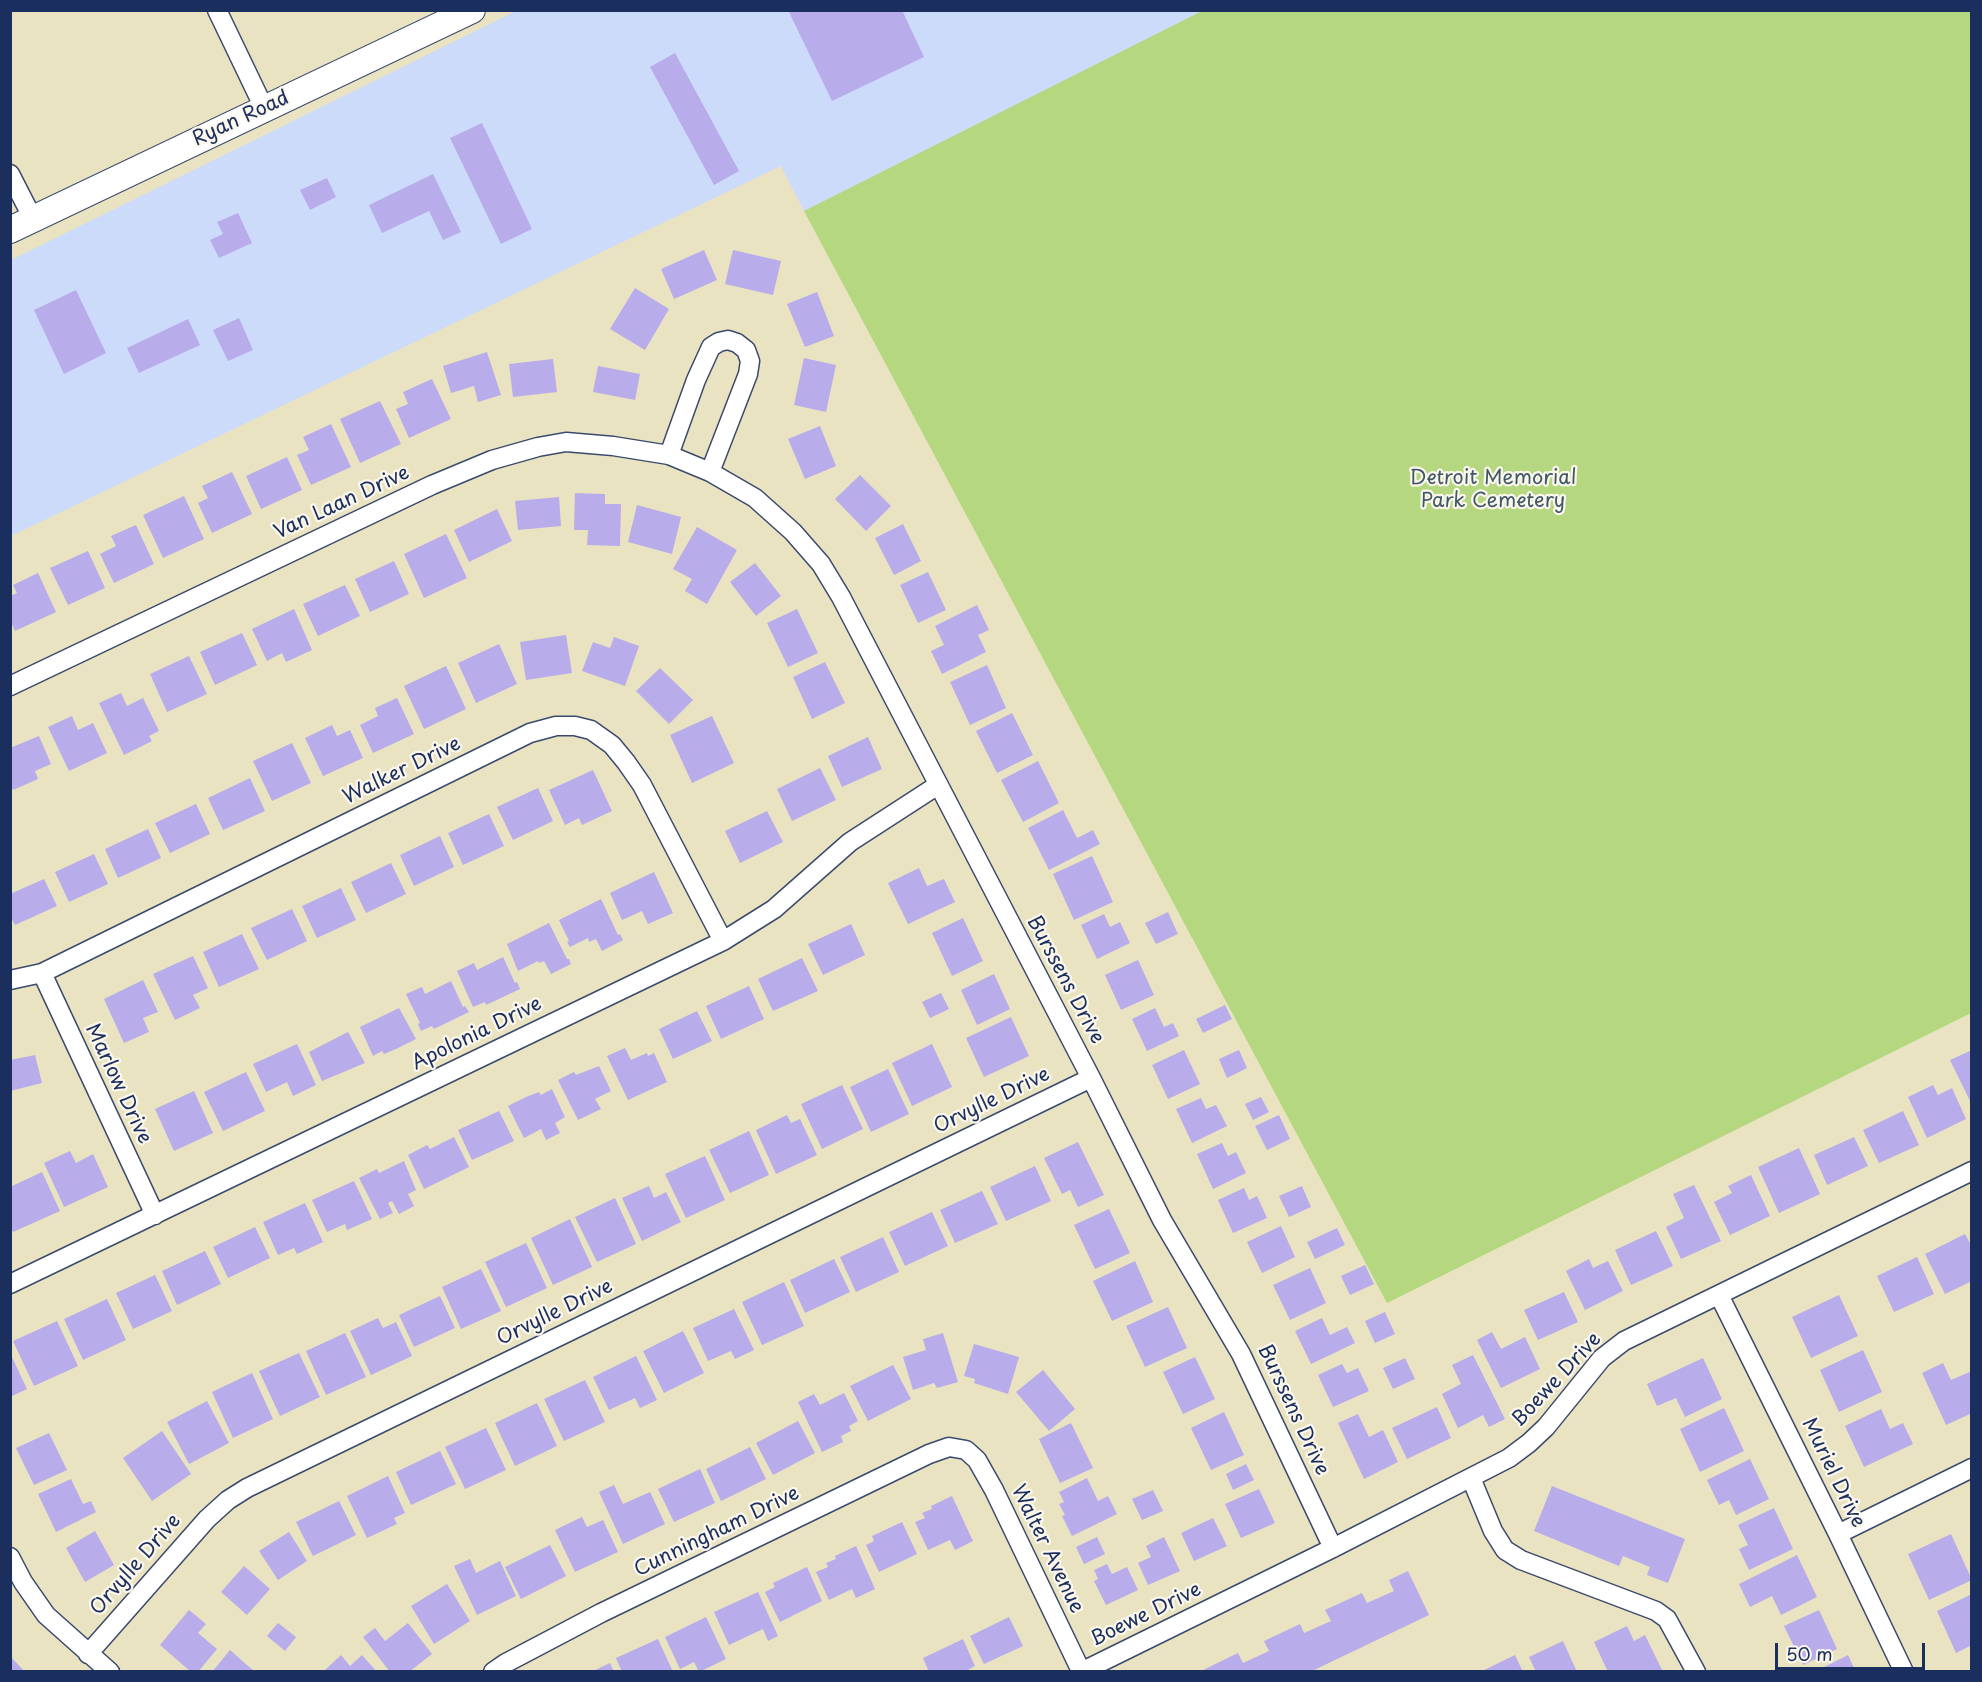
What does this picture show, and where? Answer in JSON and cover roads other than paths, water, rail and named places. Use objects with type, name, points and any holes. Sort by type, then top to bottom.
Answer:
[{"type":"main road","name":"Ryan Road","points":[[22,224],[472,10]]},
{"type":"street","points":[[217,10],[264,108]]},
{"type":"street","points":[[10,174],[22,224]]},
{"type":"street","points":[[669,455],[696,380],[711,347],[728,340],[737,343],[746,350],[750,361],[748,374],[710,472]]},
{"type":"street","name":"Van Laan Drive","points":[[10,686],[432,485],[492,460],[566,442],[613,446],[669,455],[710,472]]},
{"type":"street","name":"Burssens Drive","points":[[710,472],[755,498],[793,532],[821,564],[841,597],[1091,1078],[1162,1221],[1241,1354],[1333,1548]]},
{"type":"street","name":"Walker Drive","points":[[10,980],[42,973],[530,733],[556,726],[575,726],[591,730],[612,745],[626,762],[642,785],[723,941]]},
{"type":"street","name":"Apolonia Drive","points":[[10,1284],[723,941],[774,909],[850,842],[938,785]]},
{"type":"street","name":"Marlow Drive","points":[[42,973],[155,1215]]},
{"type":"street","name":"Orvylle Drive","points":[[88,1654],[207,1519],[228,1500],[247,1488],[1091,1078]]},
{"type":"street","name":"Boewe Drive","points":[[1081,1671],[1100,1668],[1509,1458],[1546,1427],[1602,1358],[1624,1341],[1971,1171]]},
{"type":"street","name":"Muriel Drive","points":[[1719,1295],[1904,1671]]},
{"type":"street","name":"Cunningham Drive","points":[[493,1671],[601,1613],[929,1454],[949,1447],[966,1450]]},
{"type":"street","name":"Walter Avenue","points":[[966,1450],[977,1460],[994,1490],[1081,1671]]},
{"type":"street","points":[[1838,1534],[1971,1468]]},
{"type":"street","points":[[1471,1478],[1493,1531],[1505,1550],[1521,1560],[1656,1611],[1667,1619],[1696,1671]]},
{"type":"street","points":[[10,1557],[17,1586],[88,1654],[110,1671]]},
{"type":"park label","name":"Detroit Memorial Park Cemetery","points":[[1493,490]]}]
